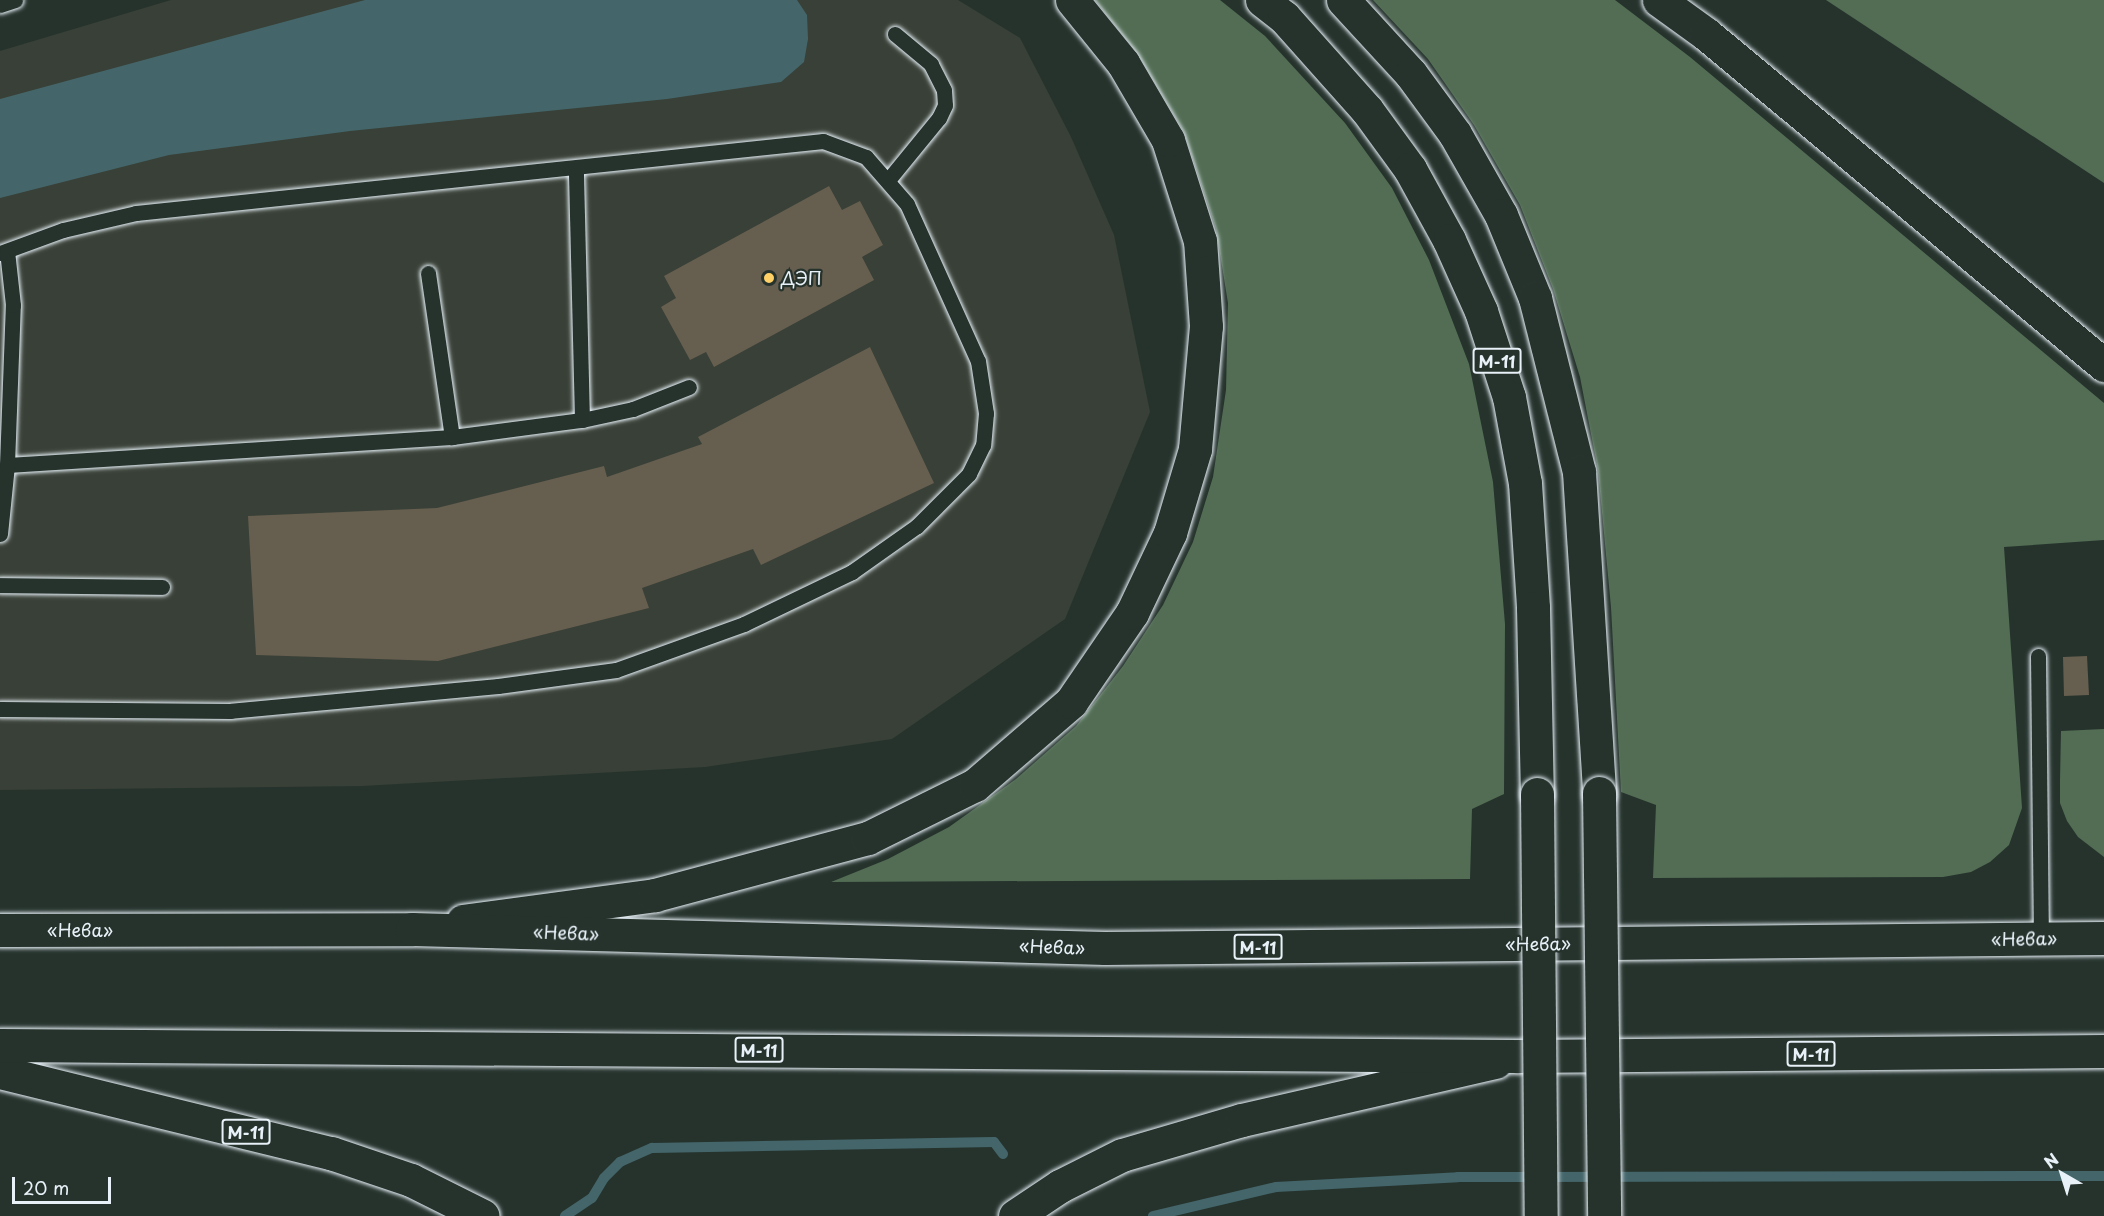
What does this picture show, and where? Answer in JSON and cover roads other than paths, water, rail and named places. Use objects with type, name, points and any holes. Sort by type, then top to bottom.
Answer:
[{"type":"main road","name":"М-11","points":[[412,928],[655,895],[868,838],[975,785],[1071,702],[1132,614],[1170,533],[1195,449],[1206,326],[1200,241],[1168,140],[1123,63],[1072,0]]},
{"type":"main road","name":"М-11","points":[[1262,0],[1284,17],[1367,110],[1410,169],[1449,240],[1481,311],[1509,397],[1525,483],[1533,608],[1541,1216]]},
{"type":"main road","name":"М-11","points":[[1343,0],[1411,74],[1455,134],[1501,215],[1535,298],[1579,472],[1599,793],[1604,1216]]},
{"type":"main road","points":[[1659,0],[1715,42],[2104,365]]},
{"type":"main road","name":"«Нева»","points":[[0,930],[412,928],[1105,948],[2104,938]]},
{"type":"main road","name":"М-11","points":[[0,1045],[1518,1056],[2104,1051]]},
{"type":"main road","name":"М-11","points":[[1015,1216],[1060,1186],[1122,1155],[1242,1120],[1518,1056]]},
{"type":"main road","name":"М-11","points":[[0,1072],[331,1154],[411,1180],[483,1216]]},
{"type":"lane","points":[[0,5],[15,0]]},
{"type":"lane","points":[[889,179],[939,118],[945,105],[944,90],[931,64],[895,34]]},
{"type":"lane","points":[[0,534],[8,465],[13,305],[4,252],[63,230],[136,213],[823,141],[866,157],[889,179],[907,204],[978,362],[986,413],[983,445],[969,474],[917,526],[852,572],[744,624],[616,670],[498,686],[231,711],[0,709]]},
{"type":"lane","points":[[576,168],[582,420]]},
{"type":"lane","points":[[428,273],[452,437]]},
{"type":"lane","points":[[8,465],[452,437],[582,420],[633,410],[689,387]]},
{"type":"lane","points":[[0,585],[162,587]]},
{"type":"lane","points":[[2038,656],[2041,939]]},
{"type":"water","points":[[365,0],[797,0],[807,15],[808,39],[804,62],[781,82],[667,99],[350,131],[169,155],[0,198],[0,99]]},
{"type":"waterway","points":[[565,1216],[592,1198],[604,1178],[620,1162],[652,1148],[994,1142],[1003,1154]]},
{"type":"waterway","points":[[1153,1216],[1276,1187],[1458,1177],[2104,1176]]},
{"type":"place","name":"ДЭП","points":[[769,278]]}]
